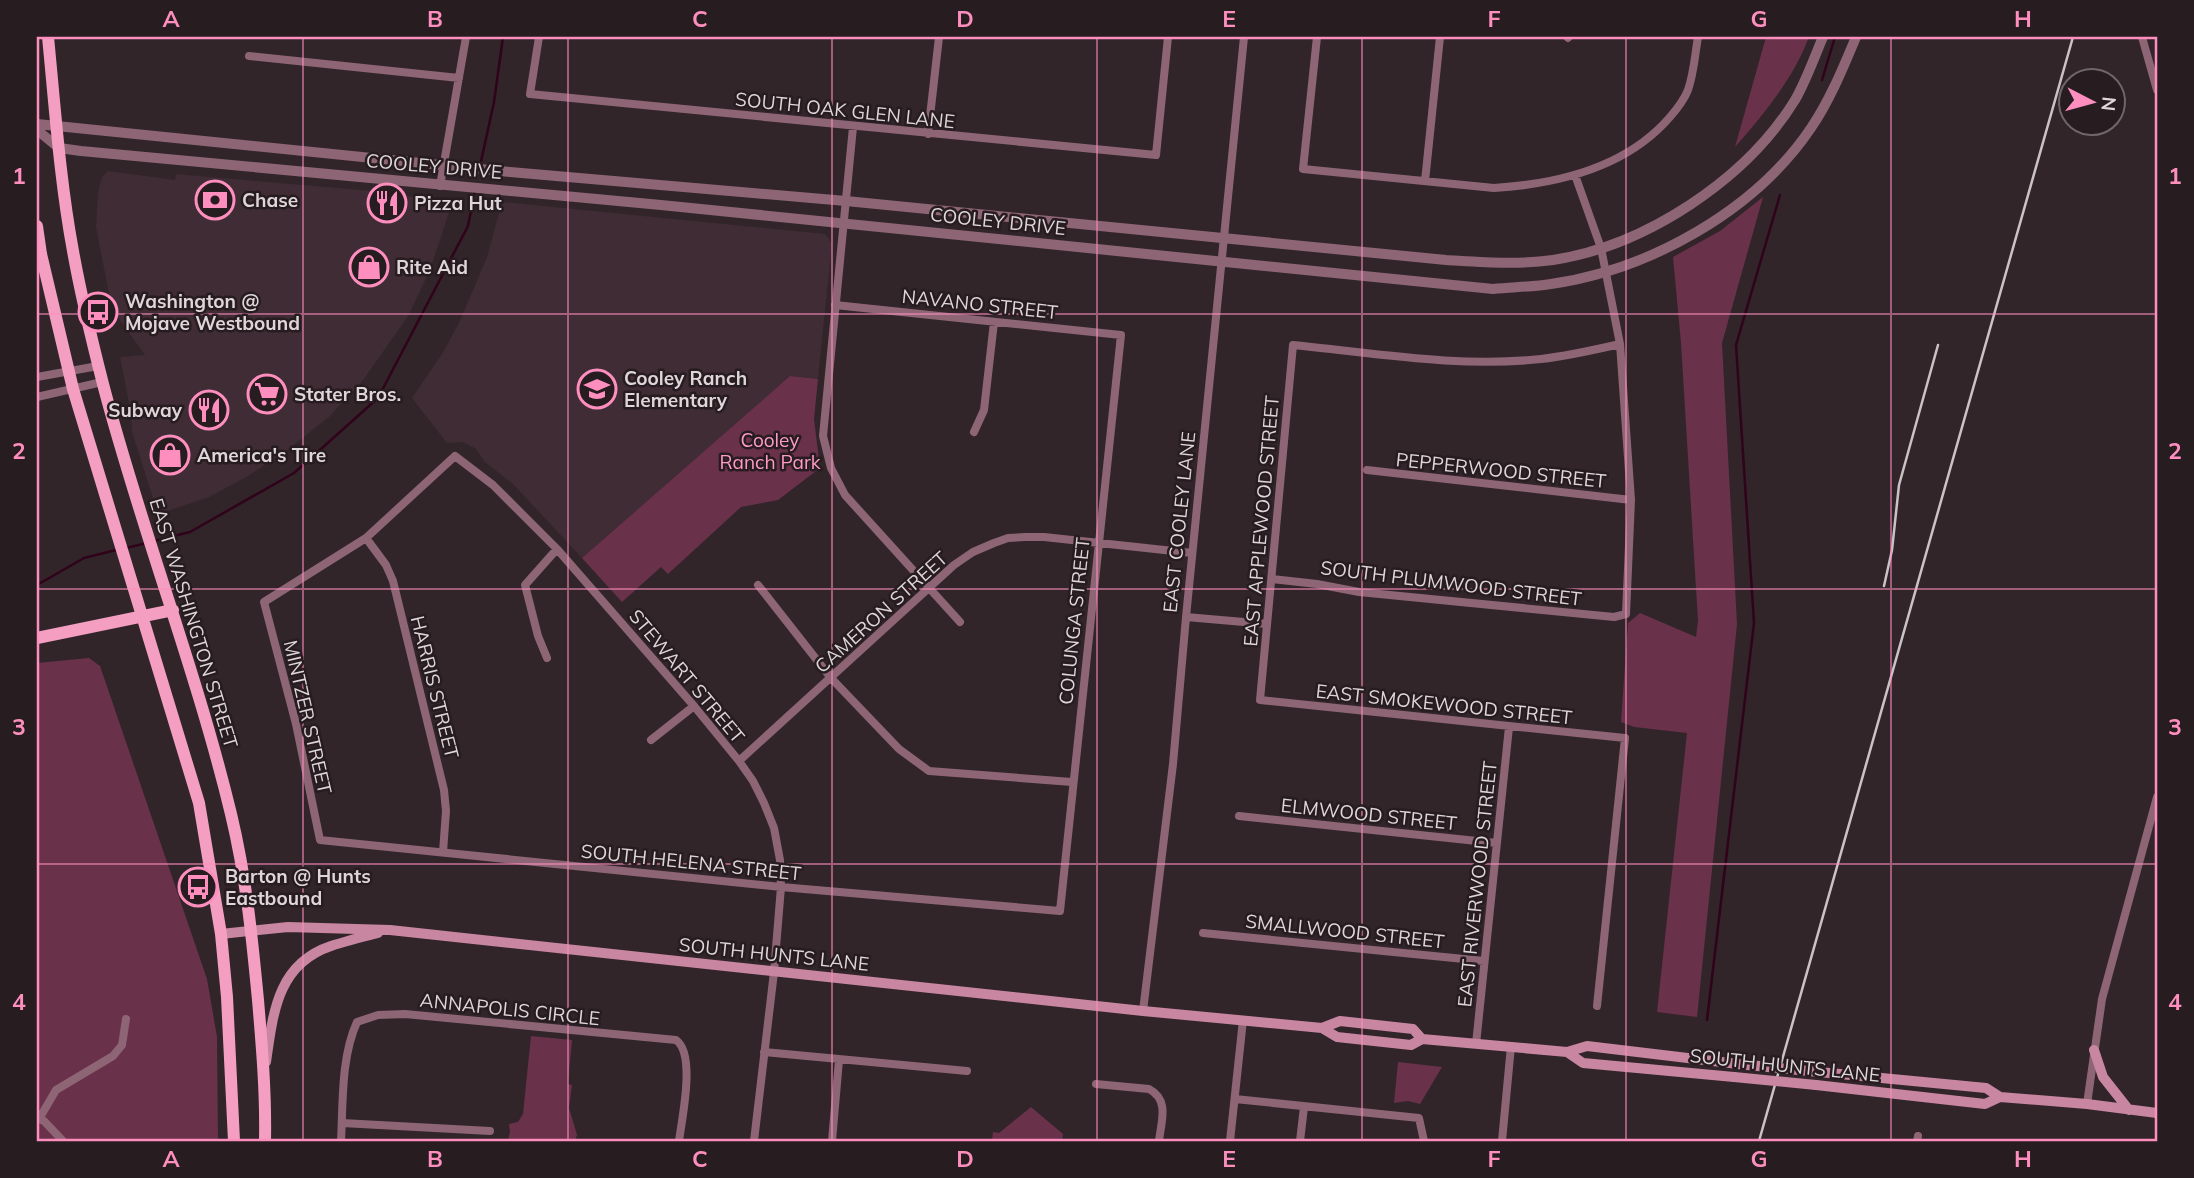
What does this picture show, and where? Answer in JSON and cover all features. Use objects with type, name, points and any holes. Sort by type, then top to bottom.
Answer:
[{"type":"main road","name":"EAST WASHINGTON STREET","points":[[48,37],[73,252],[102,382],[121,452],[173,610],[232,815],[252,930],[264,1071],[265,1141]]},
{"type":"main road","points":[[37,226],[41,254],[74,389],[199,803],[221,934],[228,997],[234,1141]]},
{"type":"main road","points":[[37,638],[173,610]]},
{"type":"main road","name":"SOUTH HUNTS LANE","points":[[221,934],[288,928],[390,930],[1322,1028],[1337,1037],[1411,1045],[1422,1039],[1567,1052],[1587,1046],[1986,1088],[2000,1097],[2157,1113]]},
{"type":"main road","points":[[264,1071],[272,1015],[282,989],[293,971],[308,957],[328,947],[390,930]]},
{"type":"main road","name":"SOUTH HUNTS LANE","points":[[1322,1028],[1340,1021],[1401,1027],[1413,1029],[1422,1039]]},
{"type":"main road","points":[[2094,1050],[2104,1077],[2129,1110]]},
{"type":"main road","name":"SOUTH HUNTS LANE","points":[[1567,1052],[1583,1063],[1985,1104],[2000,1097]]},
{"type":"street","points":[[440,186],[466,37]]},
{"type":"street","name":"SOUTH OAK GLEN LANE","points":[[539,37],[530,94],[1156,155],[1168,37]]},
{"type":"street","points":[[928,134],[939,37]]},
{"type":"street","name":"EAST COOLEY LANE","points":[[1143,1011],[1174,764],[1192,553],[1244,37]]},
{"type":"street","points":[[1317,37],[1303,169],[1494,188],[1525,186],[1575,175],[1625,154],[1645,142],[1678,107],[1687,90],[1698,37]]},
{"type":"street","points":[[1425,181],[1440,37]]},
{"type":"street","name":"COOLEY DRIVE","points":[[37,124],[510,172],[846,201],[1446,260],[1513,264],[1554,260],[1601,248],[1651,227],[1702,197],[1735,171],[1765,141],[1796,99],[1823,37]]},
{"type":"street","name":"COOLEY DRIVE","points":[[59,148],[844,223],[1493,289],[1551,284],[1606,272],[1664,249],[1714,222],[1766,182],[1811,128],[1838,81],[1856,37]]},
{"type":"street","points":[[2141,37],[2157,90]]},
{"type":"street","points":[[249,56],[459,78]]},
{"type":"street","points":[[853,127],[822,423],[823,436],[831,468],[845,495],[960,622]]},
{"type":"street","points":[[37,130],[59,148]]},
{"type":"street","points":[[250,167],[252,147]]},
{"type":"street","points":[[354,176],[356,157]]},
{"type":"street","points":[[536,193],[538,174]]},
{"type":"street","points":[[1575,175],[1601,248],[1620,344],[1631,500]]},
{"type":"street","name":"NAVANO STREET","points":[[835,305],[1121,335]]},
{"type":"street","points":[[974,432],[984,410],[994,321]]},
{"type":"street","name":"COLUNGA STREET","points":[[1060,911],[1121,335]]},
{"type":"street","name":"EAST APPLEWOOD STREET","points":[[1260,700],[1293,345],[1452,361],[1498,361],[1540,359],[1620,344]]},
{"type":"street","points":[[37,377],[99,366]]},
{"type":"street","points":[[37,397],[102,382]]},
{"type":"street","name":"STEWART STREET","points":[[366,538],[455,456],[493,485],[556,549],[694,706],[753,782],[774,828],[780,860],[774,972],[754,1141]]},
{"type":"street","name":"PEPPERWOOD STREET","points":[[1367,470],[1631,500]]},
{"type":"street","name":"SOUTH PLUMWOOD STREET","points":[[1272,579],[1359,592],[1614,617],[1626,614],[1631,500]]},
{"type":"street","name":"CAMERON STREET","points":[[739,761],[929,587],[973,552],[1008,538],[1044,537],[1192,553]]},
{"type":"street","name":"MINTZER STREET","points":[[320,840],[296,724],[264,603],[366,538]]},
{"type":"street","name":"HARRIS STREET","points":[[366,538],[386,565],[393,581],[441,777],[446,811],[443,852]]},
{"type":"street","points":[[547,658],[538,636],[525,585],[556,549]]},
{"type":"street","points":[[758,585],[831,678],[899,749],[929,771],[1072,782]]},
{"type":"street","points":[[1186,617],[1267,624]]},
{"type":"street","name":"EAST SMOKEWOOD STREET","points":[[1260,700],[1625,738],[1597,1006]]},
{"type":"street","points":[[651,740],[694,706]]},
{"type":"street","name":"EAST RIVERWOOD STREET","points":[[1476,1044],[1509,727]]},
{"type":"street","points":[[2087,1104],[2102,999],[2157,797]]},
{"type":"street","name":"ELMWOOD STREET","points":[[1239,817],[1496,843]]},
{"type":"street","name":"SOUTH HELENA STREET","points":[[320,840],[780,887],[1060,911]]},
{"type":"street","name":"SMALLWOOD STREET","points":[[1203,933],[1484,961]]},
{"type":"street","name":"ANNAPOLIS CIRCLE","points":[[341,1141],[350,1043],[357,1022],[378,1015],[405,1014],[676,1040],[682,1044],[687,1058],[679,1141]]},
{"type":"street","points":[[63,1141],[38,1119],[56,1090],[113,1056],[122,1045],[126,1019]]},
{"type":"street","points":[[1230,1141],[1243,1020]]},
{"type":"street","points":[[1502,1141],[1511,1046]]},
{"type":"street","points":[[764,1052],[967,1071]]},
{"type":"street","points":[[832,1141],[839,1060]]},
{"type":"street","points":[[1096,1084],[1149,1089],[1157,1093],[1162,1100],[1163,1109],[1159,1141]]},
{"type":"street","points":[[1235,1099],[1419,1118],[1424,1141]]},
{"type":"street","points":[[1300,1141],[1304,1107]]},
{"type":"street","points":[[342,1123],[490,1131]]},
{"type":"shaded area","points":[[108,171],[175,180],[176,174],[453,200],[430,270],[408,316],[364,379],[329,417],[286,451],[248,476],[209,497],[158,514],[132,432],[120,357],[145,355],[112,309],[96,227],[98,193],[102,177]]},
{"type":"shaded area","name":"Cooley Ranch Elementary","points":[[502,202],[825,234],[832,243],[818,379],[790,376],[582,558],[514,485],[485,462],[476,449],[463,442],[447,443],[412,398],[459,323],[487,257]]},
{"type":"green space","points":[[1766,37],[1809,37],[1786,82],[1735,147]]},
{"type":"green space","points":[[1763,197],[1722,343],[1737,624],[1697,1017],[1657,1012],[1687,733],[1634,727],[1621,722],[1628,623],[1640,613],[1696,637],[1698,621],[1673,257],[1720,231]]},
{"type":"green space","name":"Cooley Ranch Park","points":[[790,376],[818,379],[814,419],[820,468],[778,500],[741,507],[668,574],[661,567],[622,602],[582,558]]},
{"type":"green space","points":[[89,658],[100,666],[207,979],[217,1037],[218,1141],[37,1141],[37,663]]},
{"type":"green space","points":[[531,1036],[572,1040],[568,1084],[572,1085],[569,1108],[577,1135],[575,1141],[508,1140],[509,1124],[518,1122],[523,1114]]},
{"type":"green space","points":[[1398,1062],[1442,1067],[1420,1104],[1408,1101],[1394,1103]]},
{"type":"green space","points":[[1031,1107],[1063,1134],[1062,1141],[992,1141],[993,1132],[999,1133]]},
{"type":"waterway","points":[[480,166],[494,102],[503,37]]},
{"type":"waterway","points":[[1822,80],[1835,37]]},
{"type":"waterway","points":[[154,541],[190,532],[294,473],[378,398],[468,226],[475,190]]},
{"type":"waterway","points":[[1707,1020],[1754,623],[1736,345],[1780,195]]},
{"type":"waterway","points":[[126,548],[147,543]]},
{"type":"waterway","points":[[37,585],[84,558],[116,550]]},
{"type":"railway","points":[[1759,1141],[2073,37]]},
{"type":"railway","points":[[1884,586],[1892,550],[1899,485],[1938,345]]},
{"type":"place","name":"Chase","points":[[215,200]]},
{"type":"place","name":"Pizza Hut","points":[[387,203]]},
{"type":"place","name":"Rite Aid","points":[[369,267]]},
{"type":"place","name":"Washington @ Mojave Westbound","points":[[98,312]]},
{"type":"place","name":"Cooley Ranch Elementary","points":[[597,389]]},
{"type":"place","name":"Stater Bros.","points":[[267,394]]},
{"type":"place","name":"Subway","points":[[209,410]]},
{"type":"place","name":"America's Tire","points":[[170,455]]},
{"type":"place","name":"Barton @ Hunts Eastbound","points":[[198,887]]}]
